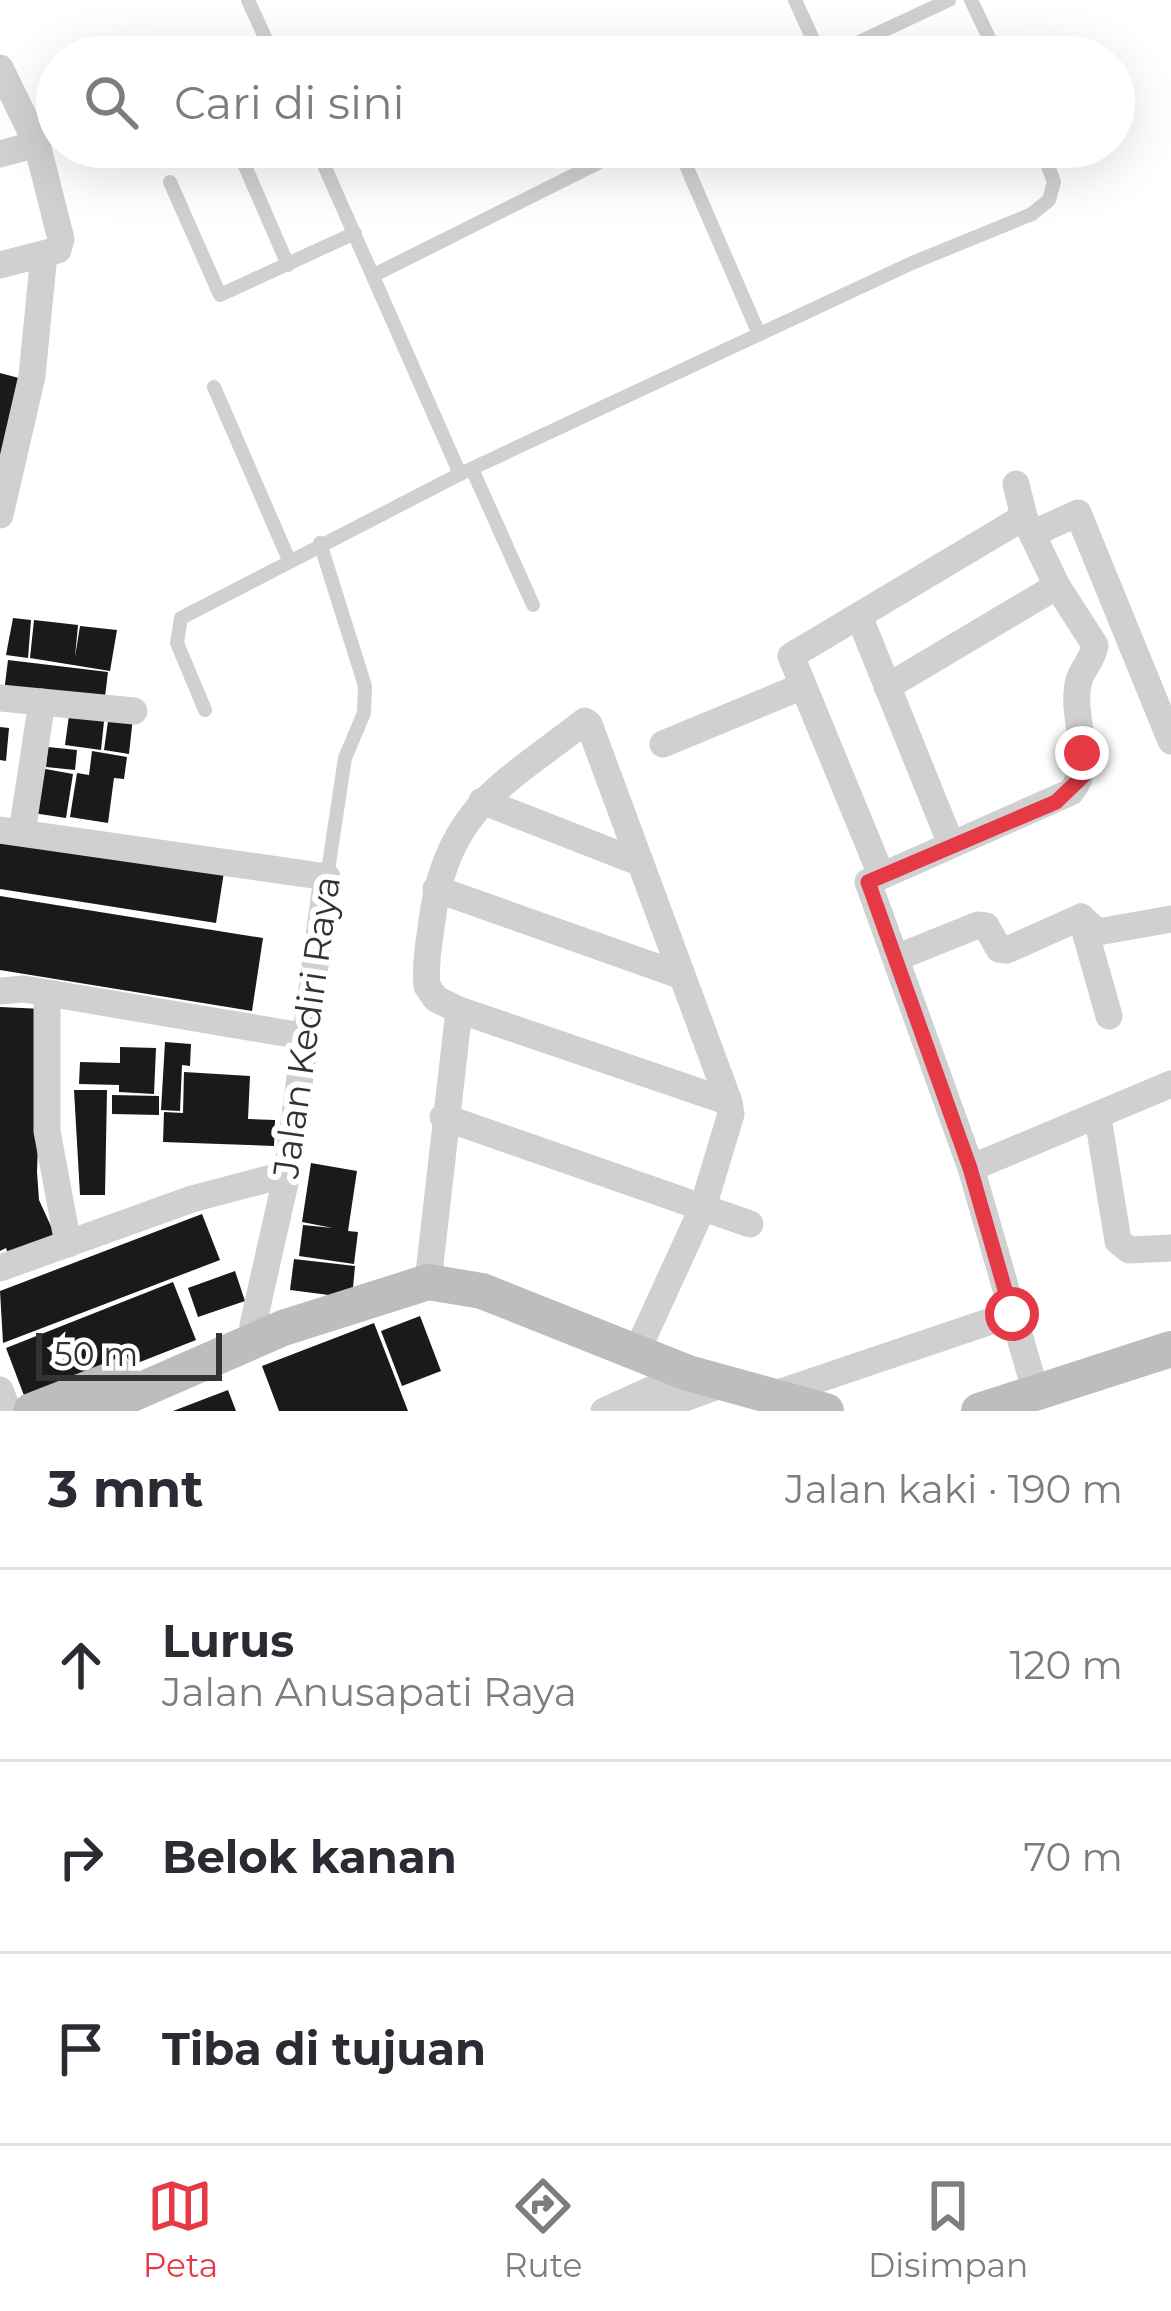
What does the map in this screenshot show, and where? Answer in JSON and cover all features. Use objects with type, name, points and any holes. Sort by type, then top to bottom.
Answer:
[{"type":"street","points":[[0,68],[36,142]]},
{"type":"street","points":[[0,154],[36,144]]},
{"type":"street","points":[[0,265],[58,250],[61,239],[43,168]]},
{"type":"street","points":[[0,514],[32,376],[44,254]]},
{"type":"street","points":[[874,877],[1056,802],[1083,776],[1079,679],[1095,645],[1057,586],[1028,525],[1016,484]]},
{"type":"street","points":[[1036,1393],[970,1168],[896,958],[874,877],[791,656],[794,650],[1028,525],[1078,513],[1171,741]]},
{"type":"street","points":[[887,687],[1057,586]]},
{"type":"street","points":[[859,616],[951,844]]},
{"type":"street","points":[[663,745],[803,686]]},
{"type":"street","points":[[0,698],[134,711]]},
{"type":"street","points":[[42,702],[11,831],[327,877]]},
{"type":"street","points":[[638,1349],[703,1208],[730,1124],[729,1102],[585,721],[482,801],[458,830],[436,889],[426,972],[431,993],[459,1010],[729,1102]]},
{"type":"street","points":[[482,801],[638,862]]},
{"type":"street","name":"Jalan Kediri Raya","points":[[264,1332],[327,877]]},
{"type":"street","points":[[436,889],[682,976]]},
{"type":"street","points":[[896,958],[982,924],[999,950],[1007,950],[1081,917]]},
{"type":"street","points":[[1081,917],[1098,932],[1171,919]]},
{"type":"street","points":[[1081,917],[1109,1016]]},
{"type":"street","points":[[0,991],[47,993],[302,1036]]},
{"type":"street","points":[[47,993],[47,1131],[68,1244]]},
{"type":"street","points":[[428,1282],[443,1117],[459,1010]]},
{"type":"street","points":[[970,1168],[1171,1084]]},
{"type":"street","points":[[443,1117],[750,1224]]},
{"type":"street","points":[[1098,1118],[1118,1241],[1129,1250],[1171,1248]]},
{"type":"street","points":[[0,1268],[192,1199],[286,1174]]},
{"type":"street","points":[[31,1411],[428,1282],[482,1291],[705,1379],[826,1411]]},
{"type":"street","points":[[765,1397],[1012,1314]]},
{"type":"street","points":[[93,1411],[264,1332]]},
{"type":"street","points":[[979,1411],[1171,1349]]},
{"type":"street","points":[[652,1411],[705,1379]]},
{"type":"street","points":[[604,1411],[705,1379]]},
{"type":"street","points":[[0,1390],[8,1411]]},
{"type":"lane","points":[[248,0],[264,36]]},
{"type":"lane","points":[[795,0],[813,36]]},
{"type":"lane","points":[[870,36],[949,0]]},
{"type":"lane","points":[[971,0],[988,36]]},
{"type":"lane","points":[[246,168],[288,265]]},
{"type":"lane","points":[[326,168],[533,605]]},
{"type":"lane","points":[[374,274],[588,168]]},
{"type":"lane","points":[[687,168],[759,334]]},
{"type":"lane","points":[[205,710],[177,643],[181,618],[466,471],[759,334],[1032,214],[1049,200],[1054,182],[1049,168]]},
{"type":"lane","points":[[170,182],[220,295],[355,233]]},
{"type":"lane","points":[[214,387],[289,560]]},
{"type":"lane","name":"Jalan Kediri Raya","points":[[320,543],[365,686],[364,713],[345,758],[327,877]]},
{"type":"building","points":[[0,373],[30,381],[0,492]]},
{"type":"building","points":[[13,618],[31,620],[28,658],[6,655]]},
{"type":"building","points":[[34,620],[78,625],[75,657],[80,626],[117,630],[110,671],[30,658]]},
{"type":"building","points":[[8,660],[108,672],[104,705],[4,692]]},
{"type":"building","points":[[70,708],[105,712],[101,750],[65,745]]},
{"type":"building","points":[[109,714],[133,717],[129,754],[104,750]]},
{"type":"building","points":[[0,727],[9,728],[6,761],[0,760]]},
{"type":"building","points":[[48,747],[77,750],[75,770],[46,767]]},
{"type":"building","points":[[92,751],[127,757],[124,779],[114,778],[108,823],[70,817],[77,773],[89,775]]},
{"type":"building","points":[[40,768],[73,774],[66,818],[33,813]]},
{"type":"building","points":[[0,836],[224,872],[216,923],[0,889]]},
{"type":"building","points":[[0,896],[263,938],[252,1011],[0,970]]},
{"type":"building","points":[[0,1007],[43,1009],[37,1172],[39,1200],[55,1235],[9,1256],[6,1248],[0,1251]]},
{"type":"building","points":[[165,1042],[191,1044],[190,1066],[182,1065],[180,1111],[161,1110]]},
{"type":"building","points":[[120,1047],[156,1048],[154,1094],[119,1092],[119,1085],[79,1084],[80,1062],[120,1063]]},
{"type":"building","points":[[184,1072],[250,1076],[248,1119],[275,1120],[274,1146],[163,1142],[164,1112],[183,1113]]},
{"type":"building","points":[[74,1090],[107,1090],[105,1195],[80,1195]]},
{"type":"building","points":[[112,1095],[159,1096],[159,1115],[112,1114]]},
{"type":"building","points":[[311,1163],[357,1171],[348,1231],[358,1232],[354,1264],[299,1256],[303,1225],[333,1228],[302,1222]]},
{"type":"building","points":[[202,1214],[220,1260],[3,1343],[0,1291]]},
{"type":"building","points":[[294,1259],[355,1266],[352,1298],[290,1290]]},
{"type":"building","points":[[235,1271],[245,1301],[198,1317],[188,1288]]},
{"type":"building","points":[[173,1282],[196,1340],[28,1406],[6,1348]]},
{"type":"building","points":[[420,1316],[441,1371],[402,1386],[381,1331]]},
{"type":"building","points":[[374,1323],[408,1411],[279,1411],[262,1366]]},
{"type":"building","points":[[228,1390],[236,1411],[173,1411]]},
{"type":"route","points":[[1012,1314],[970,1168],[868,882],[880,872],[1056,802],[1083,776],[1082,753]]}]
